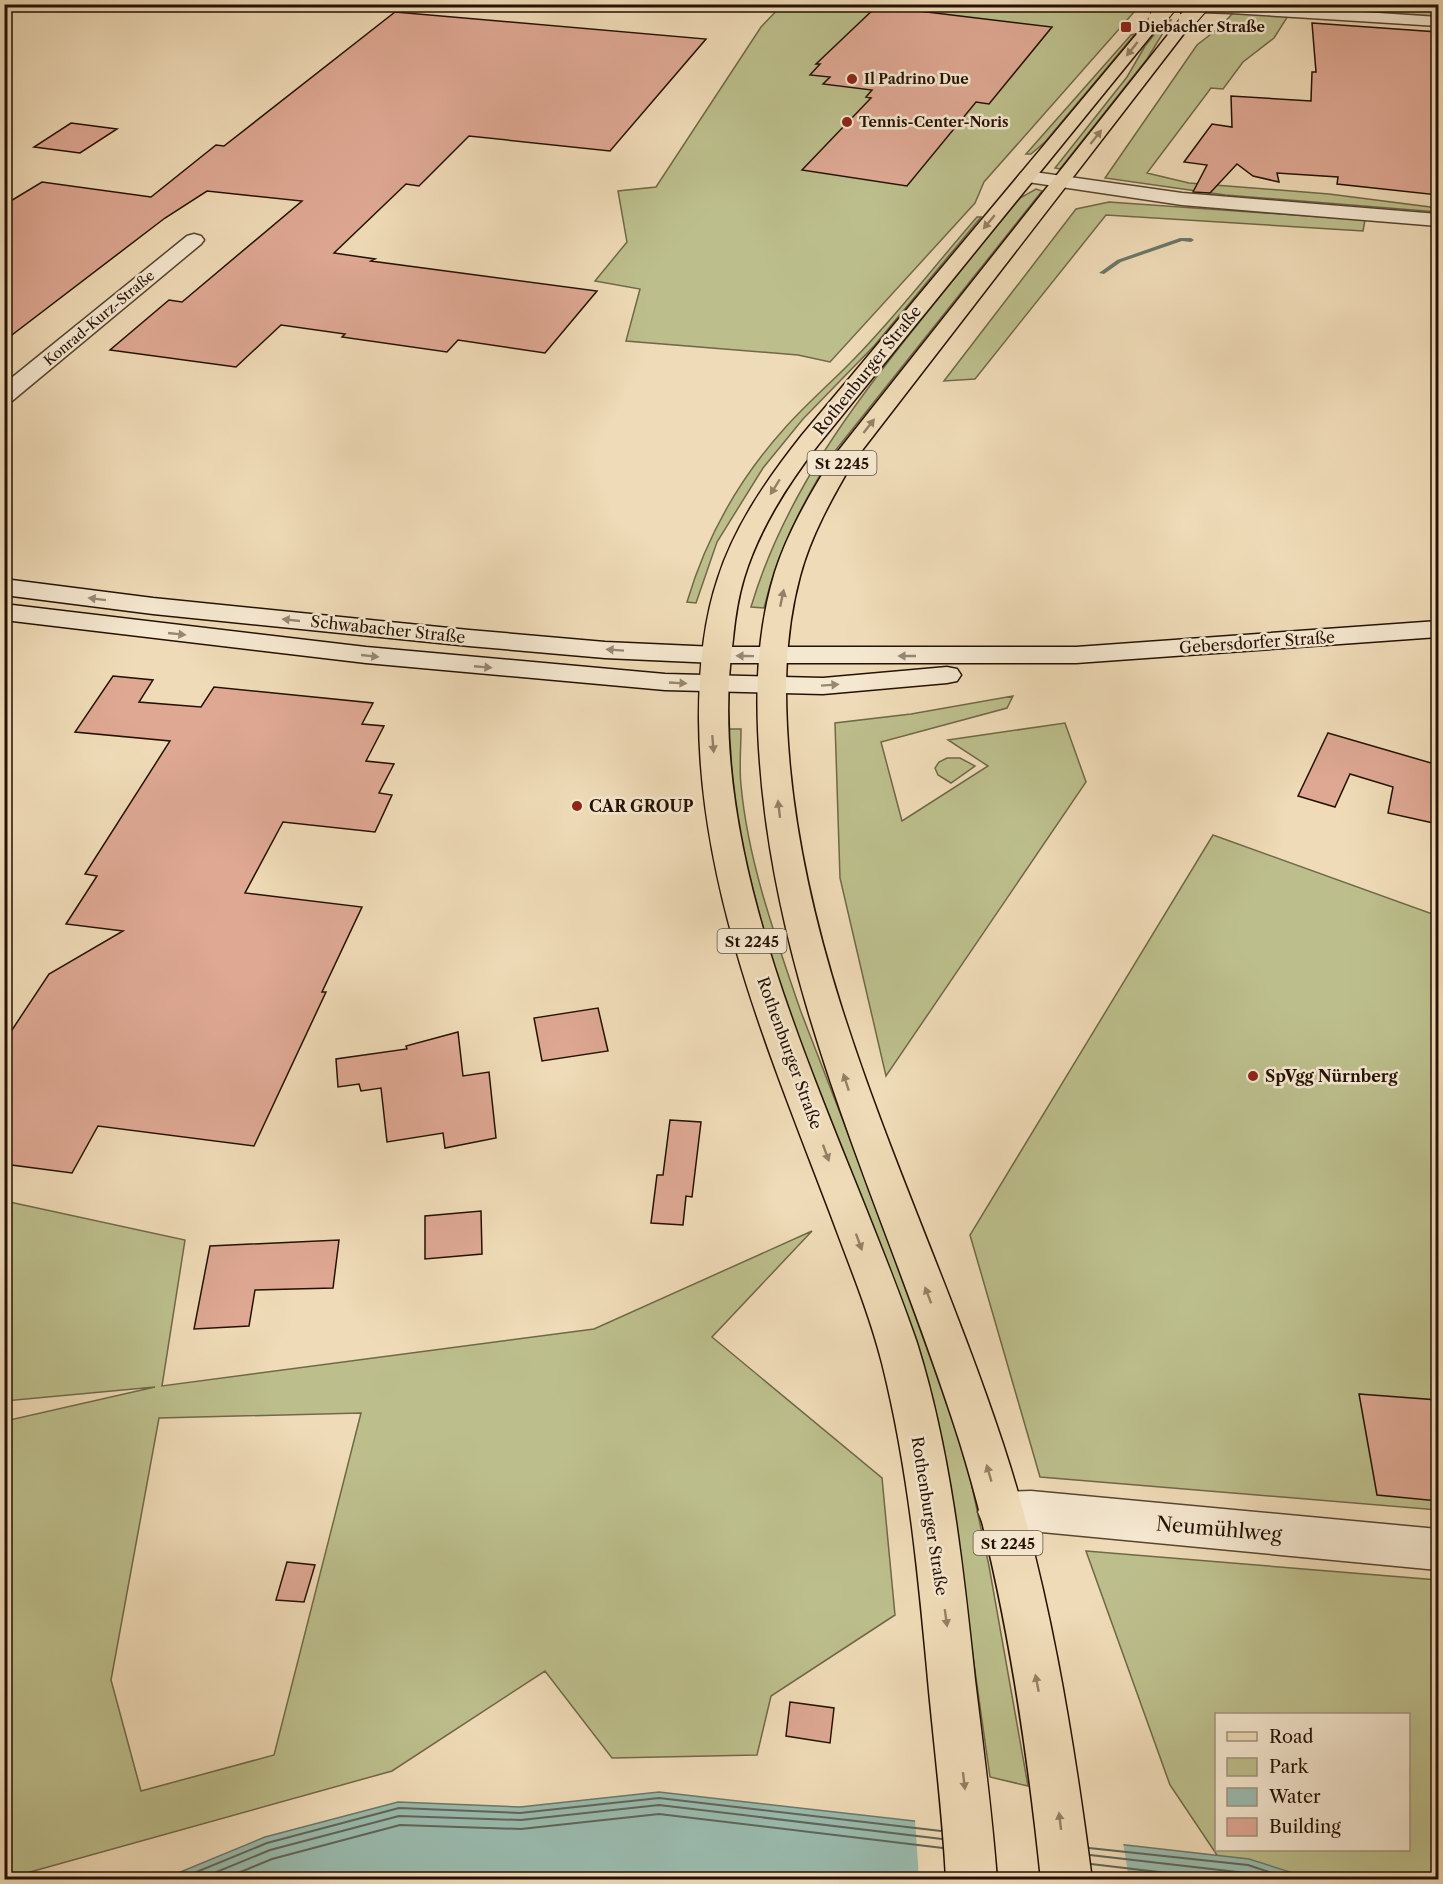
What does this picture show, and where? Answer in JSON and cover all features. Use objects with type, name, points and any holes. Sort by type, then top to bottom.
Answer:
[{"type":"main road","points":[[1025,4],[1087,4]]},
{"type":"main road","points":[[1108,4],[1231,8],[1438,22]]},
{"type":"main road","name":"Rothenburger Straße","points":[[972,1880],[947,1630],[929,1494],[910,1395],[900,1355],[884,1309],[772,1008],[744,914],[725,835],[717,787],[712,722],[714,670],[725,597],[738,558],[776,485],[810,440],[1169,4]]},
{"type":"main road","name":"St 2245","points":[[1067,1880],[1048,1741],[1000,1512],[982,1448],[949,1350],[829,1032],[794,897],[781,828],[772,744],[773,671],[780,603],[790,566],[809,519],[831,480],[864,432],[1201,4]]},
{"type":"main road","points":[[1027,177],[1182,199],[1438,220]]},
{"type":"main road","name":"Konrad-Kurz-Straße","points":[[4,396],[194,240]]},
{"type":"main road","name":"Schwabacher Straße","points":[[4,586],[153,606],[469,638],[626,651],[714,670]]},
{"type":"main road","name":"Schwabacher Straße","points":[[4,612],[402,659],[773,671]]},
{"type":"main road","name":"Gebersdorfer Straße","points":[[773,671],[823,686],[1017,667],[1076,655],[1438,628]]},
{"type":"main road","name":"Neumühlweg","points":[[1000,1512],[1031,1511],[1438,1550]]},
{"type":"green space","points":[[956,4],[1135,11],[984,182],[975,203],[830,362],[798,355],[626,341],[640,289],[595,281],[627,242],[618,191],[656,187],[761,27],[782,5]]},
{"type":"green space","points":[[1204,5],[1438,5],[1438,18]]},
{"type":"green space","points":[[1233,13],[1288,16],[1274,38],[1243,62],[1223,89],[1211,88],[1147,173],[1189,183],[1329,194],[1438,208],[1438,212],[1225,195],[1105,178],[1197,45],[1220,27]]},
{"type":"green space","points":[[1166,20],[1171,20],[1147,59],[1060,169],[1055,168],[1127,77],[1145,46]]},
{"type":"green space","points":[[1135,34],[1045,142],[1031,154],[1026,154],[1131,35]]},
{"type":"green space","points":[[1036,189],[1042,191],[835,451],[812,488],[784,546],[764,608],[751,607],[782,527],[823,453],[847,417],[898,349],[1008,212],[1020,198]]},
{"type":"green space","points":[[1109,202],[1365,220],[1363,231],[1106,215],[975,379],[944,381],[1076,209]]},
{"type":"green space","points":[[977,217],[981,217],[874,346],[803,419],[763,468],[717,542],[696,603],[687,602],[714,532],[739,488],[768,448],[792,420],[886,324]]},
{"type":"green space","points":[[1013,696],[1007,708],[881,742],[902,821],[988,766],[948,740],[1065,723],[1086,782],[886,1076],[840,878],[835,723],[911,714]]},
{"type":"green space","points":[[727,729],[741,729],[740,778],[750,843],[764,900],[782,957],[801,1012],[928,1340],[956,1427],[971,1482],[989,1566],[1028,1786],[990,1777],[954,1522],[915,1343],[789,1014],[772,961],[739,836]]},
{"type":"green space","points":[[947,758],[960,758],[975,766],[951,783],[938,775],[935,768],[939,762]]},
{"type":"green space","name":"SpVgg Nürnberg","points":[[1213,835],[1438,916],[1438,1510],[1040,1477],[970,1235]]},
{"type":"green space","points":[[5,1201],[185,1240],[162,1386],[594,1329],[812,1231],[712,1337],[882,1478],[895,1615],[771,1696],[757,1755],[612,1758],[545,1671],[392,1771],[5,1879],[5,1421],[155,1387],[5,1401]],"holes":[[[361,1413],[274,1755],[141,1791],[111,1680],[159,1418]]]},
{"type":"green space","points":[[1086,1551],[1438,1580],[1438,1879],[1233,1879],[1170,1785]]},
{"type":"water","points":[[659,1792],[1249,1859],[1312,1879],[161,1880],[265,1837],[398,1802],[520,1807]]},
{"type":"pier","points":[[915,1819],[1123,1842],[1129,1879],[919,1879]]},
{"type":"building","points":[[877,6],[1052,27],[989,104],[976,102],[907,186],[802,170],[871,98],[866,97],[872,90],[823,84],[830,77],[810,75],[820,64],[816,64]]},
{"type":"building","points":[[395,12],[706,39],[610,151],[469,136],[419,186],[406,184],[334,253],[375,259],[371,261],[597,291],[545,353],[458,340],[447,352],[342,337],[345,334],[281,325],[236,367],[110,350],[169,300],[182,302],[302,201],[207,191],[165,218],[4,341],[4,205],[42,182],[151,197],[216,145],[224,146]]},
{"type":"building","points":[[1312,23],[1438,32],[1438,195],[1337,184],[1338,177],[1277,173],[1279,182],[1253,176],[1237,164],[1210,193],[1193,192],[1207,165],[1184,162],[1212,124],[1232,127],[1231,96],[1311,101],[1312,72],[1316,72]]},
{"type":"building","points":[[71,123],[117,129],[80,153],[34,147]]},
{"type":"building","points":[[113,676],[153,680],[139,702],[201,707],[214,687],[373,703],[362,724],[384,726],[366,761],[394,764],[379,793],[392,795],[375,832],[283,822],[245,893],[362,907],[322,992],[326,992],[254,1146],[98,1126],[72,1173],[4,1164],[4,1042],[49,974],[123,931],[66,924],[97,876],[85,874],[170,741],[75,732]]},
{"type":"building","points":[[1328,733],[1438,765],[1438,824],[1388,813],[1393,787],[1350,774],[1335,807],[1298,796]]},
{"type":"building","points":[[598,1008],[608,1051],[542,1061],[534,1018]]},
{"type":"building","points":[[458,1032],[463,1076],[489,1072],[496,1138],[445,1148],[443,1133],[387,1142],[381,1088],[361,1091],[359,1084],[338,1087],[336,1059],[407,1049],[406,1046]]},
{"type":"building","points":[[670,1120],[701,1122],[692,1197],[686,1196],[683,1225],[651,1223],[657,1175],[663,1175]]},
{"type":"building","points":[[481,1211],[482,1254],[425,1259],[425,1216]]},
{"type":"building","points":[[339,1240],[333,1288],[255,1290],[249,1326],[194,1329],[210,1246]]},
{"type":"building","points":[[1359,1394],[1438,1400],[1438,1501],[1377,1495]]},
{"type":"building","points":[[287,1562],[315,1565],[304,1602],[276,1600]]},
{"type":"building","points":[[790,1702],[834,1708],[830,1743],[786,1736]]},
{"type":"waterway","points":[[1102,273],[1119,261],[1182,239],[1191,240]]},
{"type":"place","name":"Diebacher Straße","points":[[1126,27]]},
{"type":"place","name":"Il Padrino Due","points":[[852,79]]},
{"type":"place","name":"Tennis-Center-Noris","points":[[847,122]]},
{"type":"place","name":"CAR GROUP","points":[[577,806]]},
{"type":"place","name":"SpVgg Nürnberg","points":[[1253,1076]]}]
